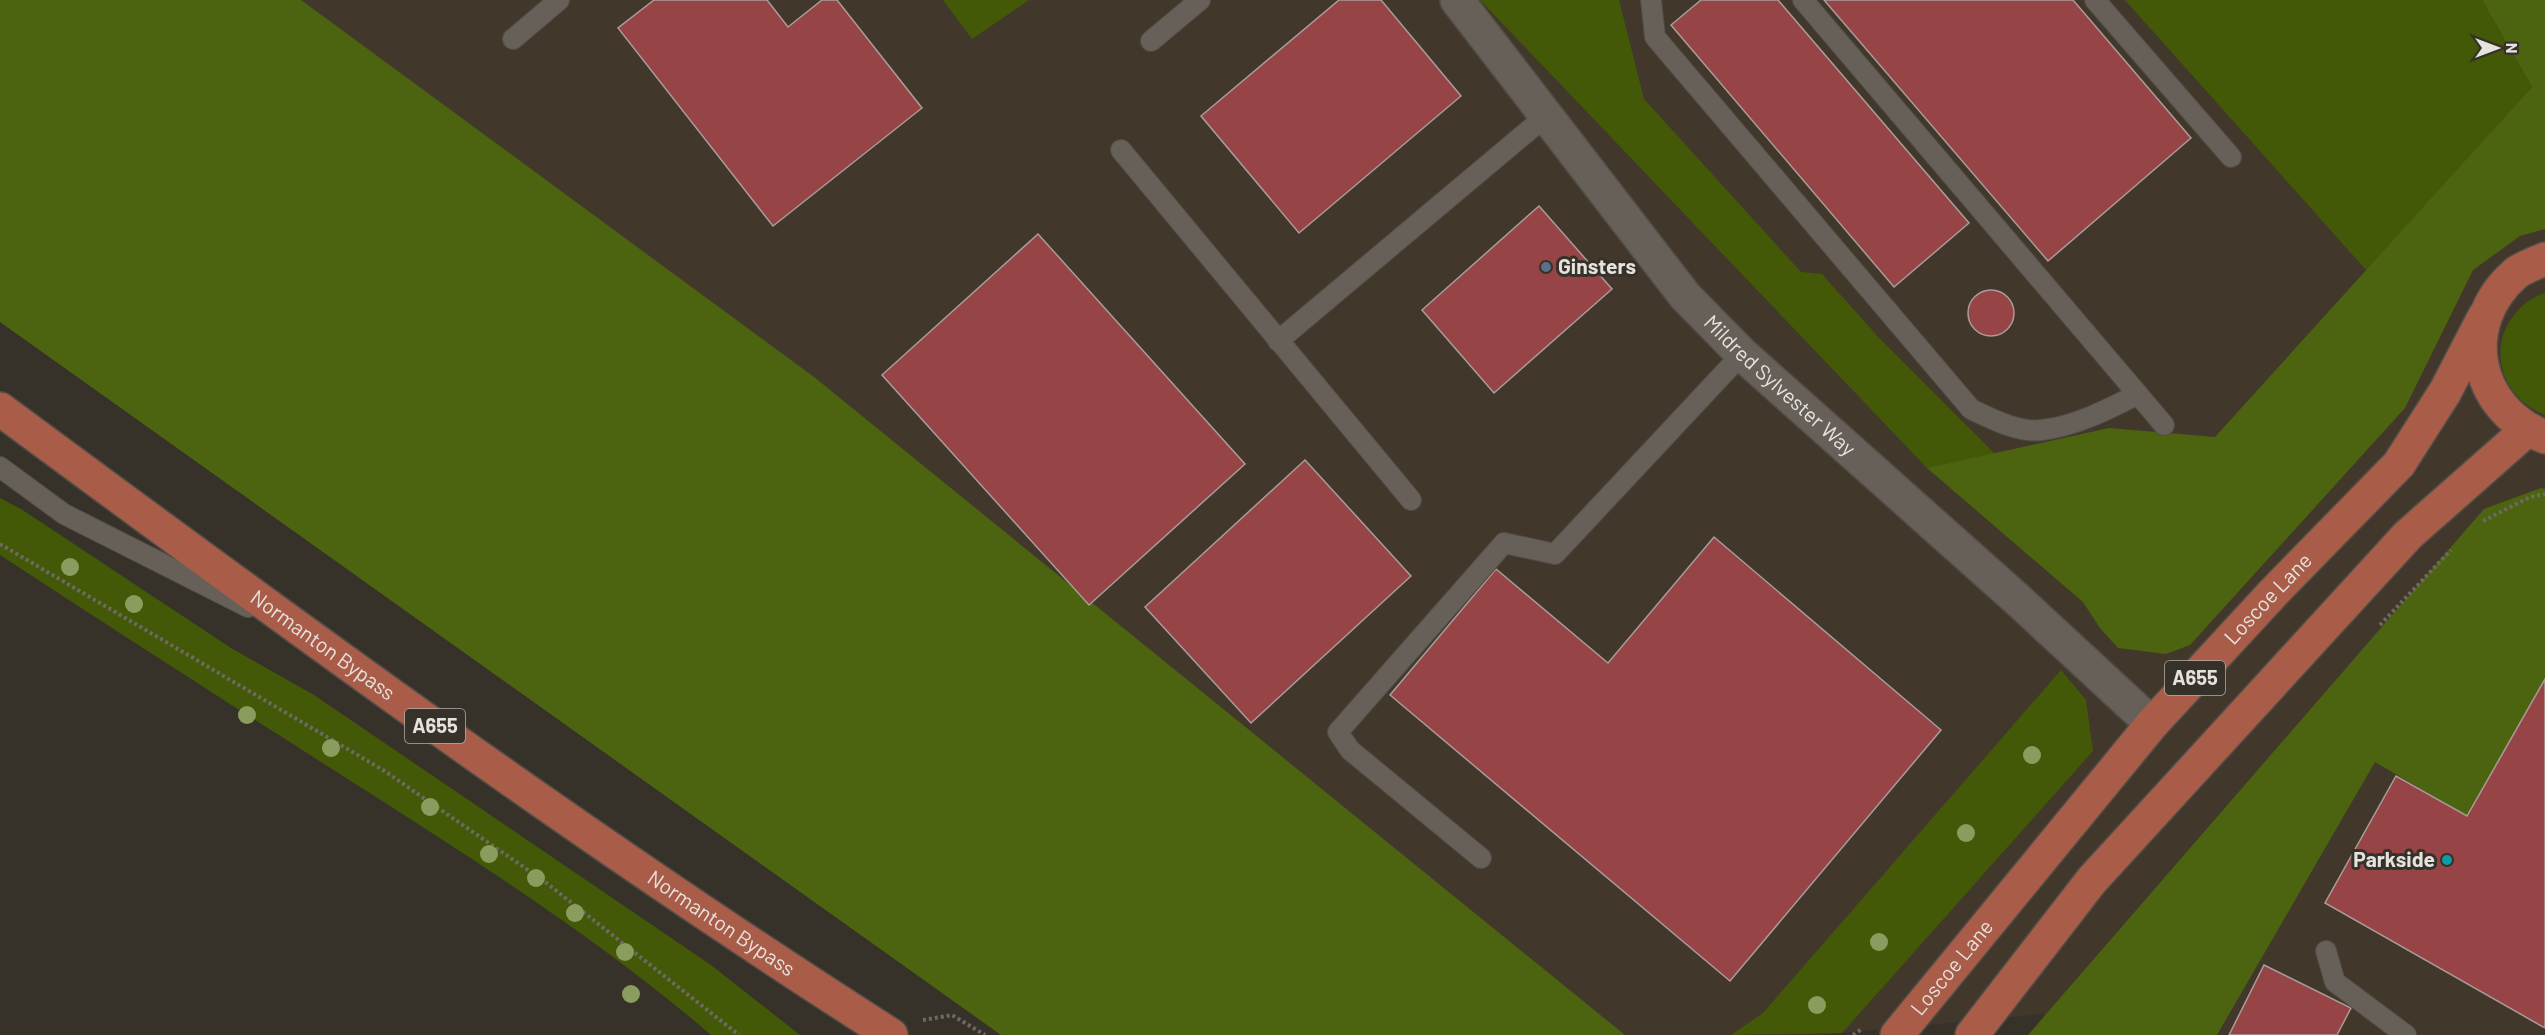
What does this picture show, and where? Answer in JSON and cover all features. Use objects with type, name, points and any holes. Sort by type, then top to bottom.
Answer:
[{"type":"main road","name":"Loscoe Lane","points":[[1897,1035],[2152,724],[2274,592],[2399,464],[2445,392],[2498,292],[2518,272],[2545,259]]},
{"type":"main road","points":[[2484,317],[2479,350],[2486,382],[2502,410],[2536,434]]},
{"type":"main road","name":"Normanton Bypass","points":[[0,409],[310,638],[621,857],[891,1035]]},
{"type":"main road","name":"A655","points":[[1972,1035],[2092,880],[2408,535],[2536,434]]},
{"type":"street","name":"Mildred Sylvester Way","points":[[1457,0],[1685,296],[1742,354],[2018,600],[2152,724]]},
{"type":"lane","points":[[513,39],[559,0]]},
{"type":"lane","points":[[1151,41],[1200,0]]},
{"type":"lane","points":[[1651,0],[1655,38],[1971,409],[2004,424],[2041,430],[2100,414],[2138,393]]},
{"type":"lane","points":[[1803,0],[2164,425]]},
{"type":"lane","points":[[2095,0],[2231,157]]},
{"type":"lane","points":[[1278,341],[1547,116]]},
{"type":"lane","points":[[1121,150],[1411,500]]},
{"type":"lane","points":[[1481,858],[1350,750],[1338,732],[1504,543],[1555,554],[1742,354]]},
{"type":"lane","points":[[0,467],[64,514],[310,638]]},
{"type":"lane","points":[[2326,951],[2335,982],[2406,1035]]},
{"type":"path","points":[[2474,526],[2530,497],[2545,494]]},
{"type":"path","points":[[0,544],[383,770],[544,880],[739,1035]]},
{"type":"path","points":[[2375,630],[2457,544]]},
{"type":"path","points":[[952,1015],[986,1035]]},
{"type":"shaded area","points":[[266,0],[2545,0],[2545,1035],[2068,1035],[2043,1014],[1823,1035],[1622,1035]]},
{"type":"green space","points":[[0,0],[301,0],[814,377],[1625,1035],[1001,1035],[0,322]]},
{"type":"green space","points":[[943,0],[1029,0],[972,39]]},
{"type":"green space","points":[[1480,0],[1619,0],[1644,99],[1801,272],[1822,274],[1880,339],[1995,454],[1927,468]]},
{"type":"green space","points":[[2125,0],[2482,0],[2532,87],[2367,271]]},
{"type":"green space","points":[[2482,0],[2545,0],[2545,229],[2520,236],[2473,270],[2405,408],[2190,645],[2166,654],[2118,648],[2100,628],[2083,602],[1927,468],[2109,428],[2215,437],[2532,87]]},
{"type":"green space","points":[[2545,293],[2545,415],[2531,408],[2519,398],[2503,372],[2500,358],[2501,343],[2506,328],[2515,314],[2528,301]]},
{"type":"green space","points":[[2541,488],[2545,489],[2545,679],[2467,816],[2375,762],[2217,1035],[2028,1035],[2484,509]]},
{"type":"green space","points":[[0,498],[21,509],[231,648],[314,695],[711,965],[800,1035],[711,1035],[668,999],[532,899],[0,555]]},
{"type":"green space","points":[[2061,670],[2086,700],[2093,751],[1842,1033],[1731,1035],[1763,1013]]},
{"type":"building","points":[[654,0],[767,0],[788,27],[822,0],[837,0],[922,108],[773,226],[618,28]]},
{"type":"building","points":[[1339,0],[1381,0],[1461,96],[1299,233],[1201,116]]},
{"type":"building","points":[[1701,0],[1778,0],[1969,223],[1894,287],[1671,25]]},
{"type":"building","points":[[1824,0],[2073,0],[2191,138],[2048,261]]},
{"type":"building","points":[[1539,206],[1612,289],[1494,393],[1422,310]]},
{"type":"building","points":[[1038,234],[1245,464],[1089,605],[882,375]]},
{"type":"building","points":[[1991,290],[2007,297],[2014,313],[2007,329],[1991,336],[1975,329],[1968,313],[1975,297]]},
{"type":"building","points":[[1305,460],[1411,576],[1251,723],[1145,607]]},
{"type":"building","points":[[1714,537],[1941,730],[1730,981],[1390,695],[1496,569],[1608,663]]},
{"type":"building","name":"Parkside","points":[[2545,679],[2545,1028],[2325,903],[2396,776],[2467,816]]},
{"type":"building","points":[[2264,965],[2351,1008],[2337,1035],[2229,1035]]},
{"type":"place","name":"Ginsters","points":[[1546,267]]},
{"type":"place","name":"Parkside","points":[[2447,860]]}]
